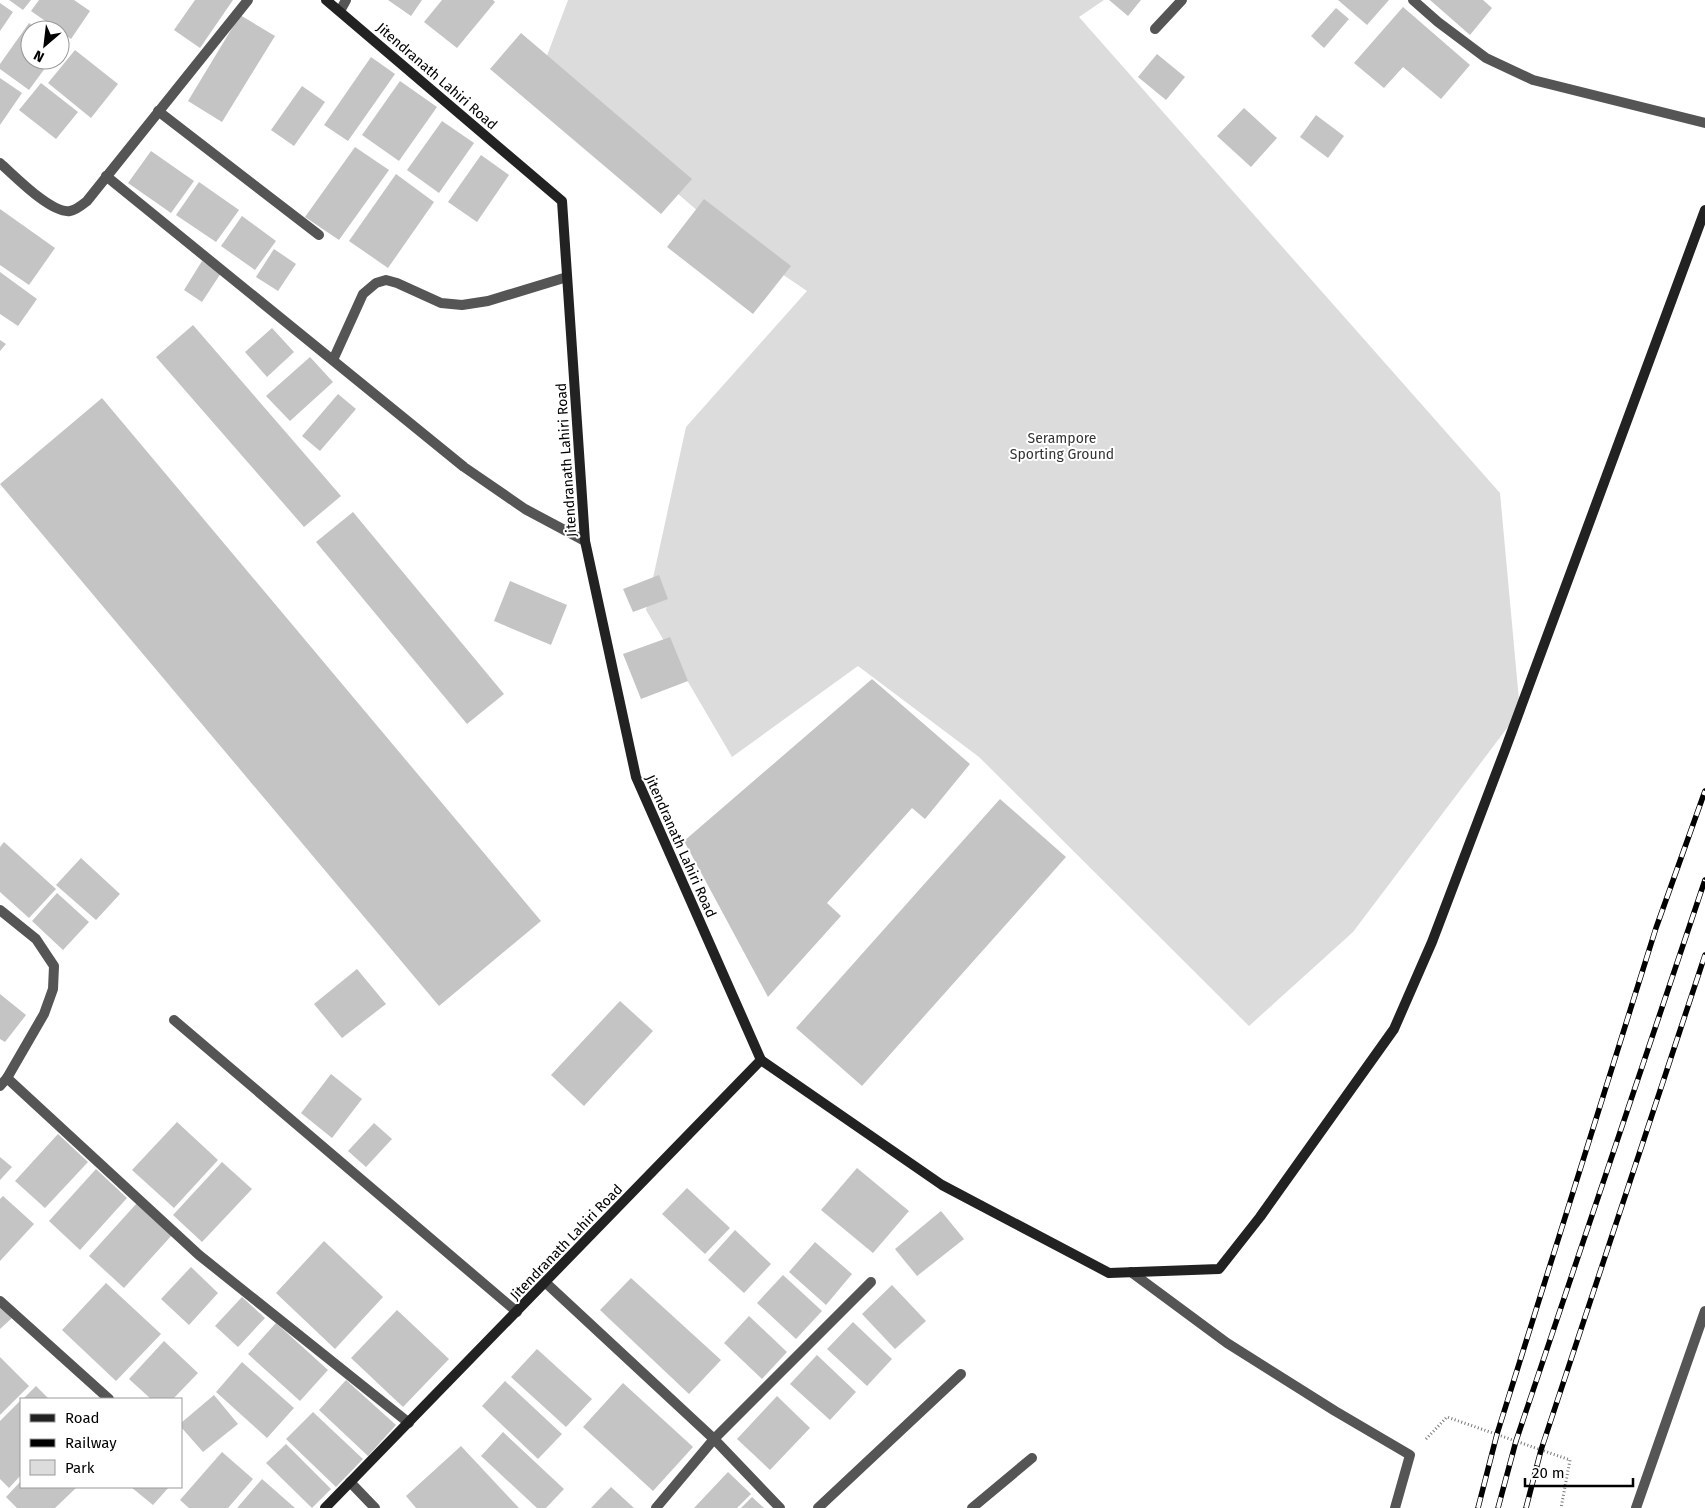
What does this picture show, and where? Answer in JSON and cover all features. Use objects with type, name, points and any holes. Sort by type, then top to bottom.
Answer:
[{"type":"street","points":[[0,162],[45,201],[60,210],[70,211],[78,208],[87,202],[248,0]]},
{"type":"street","name":"Jitendranath Lahiri Road","points":[[325,1508],[761,1060],[636,777],[585,541],[562,201],[326,0]]},
{"type":"street","points":[[340,11],[346,0]]},
{"type":"street","points":[[1155,30],[1182,0]]},
{"type":"street","points":[[1413,0],[1438,22],[1486,58],[1533,80],[1705,123]]},
{"type":"street","points":[[158,111],[319,235]]},
{"type":"street","points":[[106,176],[464,467],[524,509],[585,541]]},
{"type":"street","points":[[761,1060],[942,1184],[1109,1273],[1219,1269],[1260,1217],[1394,1029],[1432,942],[1506,750],[1705,210]]},
{"type":"street","points":[[333,360],[363,294],[376,283],[386,280],[397,283],[441,304],[462,306],[488,301],[567,277]]},
{"type":"street","points":[[0,910],[36,939],[54,966],[53,988],[44,1014],[7,1078],[0,1086]]},
{"type":"street","points":[[174,1020],[517,1312]]},
{"type":"street","points":[[7,1078],[199,1255],[409,1423]]},
{"type":"street","points":[[1131,1272],[1227,1344],[1410,1455],[1395,1508]]},
{"type":"street","points":[[656,1508],[714,1440],[871,1282]]},
{"type":"street","points":[[546,1283],[714,1440],[780,1508]]},
{"type":"street","points":[[0,1301],[108,1398]]},
{"type":"street","points":[[1636,1508],[1705,1311]]},
{"type":"street","points":[[818,1508],[961,1374]]},
{"type":"street","points":[[972,1508],[1032,1458]]},
{"type":"street","points":[[350,1482],[375,1508]]},
{"type":"path","points":[[1410,1455],[1448,1417],[1570,1460],[1562,1508]]},
{"type":"green space","name":"Serampore Sporting Ground","points":[[568,0],[1104,0],[1079,17],[1500,493],[1520,711],[1353,932],[1249,1026],[979,757],[858,666],[732,757],[646,610],[686,427],[807,291],[730,239],[540,74]]},
{"type":"building","points":[[9,0],[31,0],[23,10]]},
{"type":"building","points":[[39,0],[74,0],[90,11],[71,39],[70,20],[44,20],[31,11]]},
{"type":"building","points":[[195,0],[233,0],[200,48],[174,30]]},
{"type":"building","points":[[388,0],[422,0],[411,16]]},
{"type":"building","points":[[442,0],[493,0],[495,2],[457,48],[424,22]]},
{"type":"building","points":[[1109,0],[1141,0],[1128,16]]},
{"type":"building","points":[[1338,0],[1389,0],[1367,25]]},
{"type":"building","points":[[1430,0],[1483,0],[1492,8],[1470,35]]},
{"type":"building","points":[[0,3],[13,12],[0,31]]},
{"type":"building","points":[[1403,7],[1470,65],[1441,99],[1403,67],[1384,88],[1354,63]]},
{"type":"building","points":[[1336,8],[1349,19],[1324,48],[1311,36]]},
{"type":"building","points":[[240,15],[275,36],[222,122],[188,101]]},
{"type":"building","points":[[521,33],[692,179],[661,214],[490,69]]},
{"type":"building","points":[[20,36],[20,70],[44,70],[29,90],[0,69],[0,64]]},
{"type":"building","points":[[75,50],[118,84],[91,118],[48,83],[59,70],[70,70],[70,56]]},
{"type":"building","points":[[1157,54],[1185,77],[1166,100],[1138,77]]},
{"type":"building","points":[[371,57],[395,74],[348,141],[324,125]]},
{"type":"building","points":[[0,78],[22,93],[0,125]]},
{"type":"building","points":[[400,81],[437,107],[399,161],[362,135]]},
{"type":"building","points":[[41,83],[78,112],[56,139],[19,110]]},
{"type":"building","points":[[302,86],[325,102],[294,146],[271,130]]},
{"type":"building","points":[[1244,108],[1277,138],[1251,167],[1217,136]]},
{"type":"building","points":[[1316,115],[1344,136],[1328,158],[1300,137]]},
{"type":"building","points":[[442,121],[474,143],[439,193],[407,170]]},
{"type":"building","points":[[355,147],[389,170],[339,240],[305,217]]},
{"type":"building","points":[[151,151],[194,181],[171,213],[128,183]]},
{"type":"building","points":[[481,155],[509,175],[477,222],[448,202]]},
{"type":"building","points":[[396,174],[434,202],[388,268],[349,241]]},
{"type":"building","points":[[199,182],[239,210],[216,242],[176,215]]},
{"type":"building","points":[[704,199],[791,266],[753,314],[667,247]]},
{"type":"building","points":[[0,209],[55,248],[29,285],[0,265]]},
{"type":"building","points":[[242,216],[276,241],[255,270],[221,246]]},
{"type":"building","points":[[274,249],[296,264],[278,291],[256,277]]},
{"type":"building","points":[[202,261],[221,273],[202,302],[184,290]]},
{"type":"building","points":[[0,272],[37,299],[18,326],[0,314]]},
{"type":"building","points":[[193,325],[341,496],[304,527],[156,357]]},
{"type":"building","points":[[272,328],[294,352],[267,377],[245,352]]},
{"type":"building","points":[[0,340],[6,344],[0,351]]},
{"type":"building","points":[[310,357],[333,382],[290,421],[266,396]]},
{"type":"building","points":[[338,394],[356,409],[320,451],[302,436]]},
{"type":"building","points":[[102,398],[541,921],[439,1006],[0,484]]},
{"type":"building","points":[[353,512],[504,694],[467,724],[316,542]]},
{"type":"building","points":[[659,575],[668,599],[633,612],[623,589]]},
{"type":"building","points":[[510,581],[567,605],[551,645],[494,621]]},
{"type":"building","points":[[670,637],[688,681],[641,699],[623,654]]},
{"type":"building","points":[[872,679],[970,764],[925,819],[912,808],[827,903],[841,916],[768,997],[684,841]]},
{"type":"building","points":[[1000,799],[1066,857],[862,1086],[796,1028]]},
{"type":"building","points":[[4,842],[56,889],[29,918],[0,892],[0,847]]},
{"type":"building","points":[[81,858],[120,894],[96,920],[56,885]]},
{"type":"building","points":[[57,893],[89,922],[63,950],[32,921]]},
{"type":"building","points":[[357,969],[386,1004],[342,1038],[314,1004]]},
{"type":"building","points":[[0,994],[26,1015],[5,1042],[0,1039]]},
{"type":"building","points":[[620,1001],[653,1031],[584,1106],[551,1075]]},
{"type":"building","points":[[331,1074],[362,1099],[332,1138],[301,1113]]},
{"type":"building","points":[[177,1122],[218,1160],[174,1208],[132,1170]]},
{"type":"building","points":[[374,1123],[392,1139],[366,1167],[348,1151]]},
{"type":"building","points":[[58,1134],[88,1162],[45,1208],[15,1181]]},
{"type":"building","points":[[0,1157],[12,1167],[0,1180]]},
{"type":"building","points":[[222,1162],[252,1189],[202,1242],[173,1215]]},
{"type":"building","points":[[857,1168],[909,1211],[873,1253],[821,1210]]},
{"type":"building","points":[[96,1169],[127,1198],[80,1250],[49,1221]]},
{"type":"building","points":[[687,1188],[730,1228],[705,1254],[662,1214]]},
{"type":"building","points":[[3,1196],[34,1224],[0,1261],[0,1199]]},
{"type":"building","points":[[137,1203],[172,1235],[124,1288],[89,1256]]},
{"type":"building","points":[[941,1211],[964,1239],[917,1276],[895,1249]]},
{"type":"building","points":[[735,1230],[771,1264],[744,1293],[708,1260]]},
{"type":"building","points":[[324,1241],[383,1297],[335,1349],[276,1293]]},
{"type":"building","points":[[815,1242],[852,1274],[826,1305],[789,1272]]},
{"type":"building","points":[[191,1267],[218,1293],[189,1325],[161,1299]]},
{"type":"building","points":[[783,1275],[822,1311],[796,1339],[757,1303]]},
{"type":"building","points":[[631,1278],[721,1360],[689,1394],[600,1310]]},
{"type":"building","points":[[106,1283],[161,1334],[116,1381],[62,1330]]},
{"type":"building","points":[[892,1285],[926,1321],[895,1349],[862,1314]]},
{"type":"building","points":[[242,1297],[265,1318],[238,1347],[215,1326]]},
{"type":"building","points":[[0,1306],[12,1318],[0,1329]]},
{"type":"building","points":[[397,1310],[449,1359],[403,1407],[351,1358]]},
{"type":"building","points":[[749,1316],[787,1352],[762,1379],[724,1343]]},
{"type":"building","points":[[853,1322],[892,1359],[867,1386],[827,1349]]},
{"type":"building","points":[[276,1323],[328,1370],[300,1401],[248,1354]]},
{"type":"building","points":[[164,1341],[198,1373],[174,1398],[150,1398],[129,1379]]},
{"type":"building","points":[[537,1349],[592,1399],[566,1427],[511,1377]]},
{"type":"building","points":[[817,1355],[856,1392],[830,1420],[790,1384]]},
{"type":"building","points":[[0,1357],[29,1386],[0,1415]]},
{"type":"building","points":[[242,1362],[294,1408],[267,1438],[216,1392]]},
{"type":"building","points":[[346,1380],[396,1425],[368,1456],[319,1410]]},
{"type":"building","points":[[505,1381],[562,1434],[538,1459],[482,1406]]},
{"type":"building","points":[[623,1383],[693,1447],[653,1491],[583,1427]]},
{"type":"building","points":[[36,1386],[48,1398],[24,1398]]},
{"type":"building","points":[[214,1395],[238,1424],[203,1452],[182,1428],[182,1422]]},
{"type":"building","points":[[777,1396],[810,1428],[770,1470],[737,1439]]},
{"type":"building","points":[[20,1401],[20,1476],[9,1488],[0,1479],[0,1421]]},
{"type":"building","points":[[313,1412],[363,1459],[336,1487],[286,1439]]},
{"type":"building","points":[[503,1432],[564,1489],[546,1508],[537,1508],[481,1456]]},
{"type":"building","points":[[286,1444],[331,1489],[312,1508],[266,1463]]},
{"type":"building","points":[[461,1446],[519,1508],[416,1508],[406,1496]]},
{"type":"building","points":[[222,1452],[253,1479],[228,1508],[189,1508],[180,1500]]},
{"type":"building","points":[[728,1472],[751,1494],[737,1508],[694,1508]]},
{"type":"building","points":[[262,1479],[295,1508],[237,1508]]},
{"type":"building","points":[[20,1482],[20,1488],[76,1488],[55,1508],[17,1508],[6,1497]]},
{"type":"building","points":[[611,1487],[634,1508],[591,1508]]},
{"type":"building","points":[[132,1488],[168,1488],[153,1505]]},
{"type":"building","points":[[752,1497],[764,1508],[741,1508]]},
{"type":"railway","points":[[1478,1508],[1497,1434],[1656,928],[1705,791]]},
{"type":"railway","points":[[1498,1508],[1516,1441],[1705,880]]},
{"type":"railway","points":[[1526,1508],[1541,1450],[1705,955]]}]
